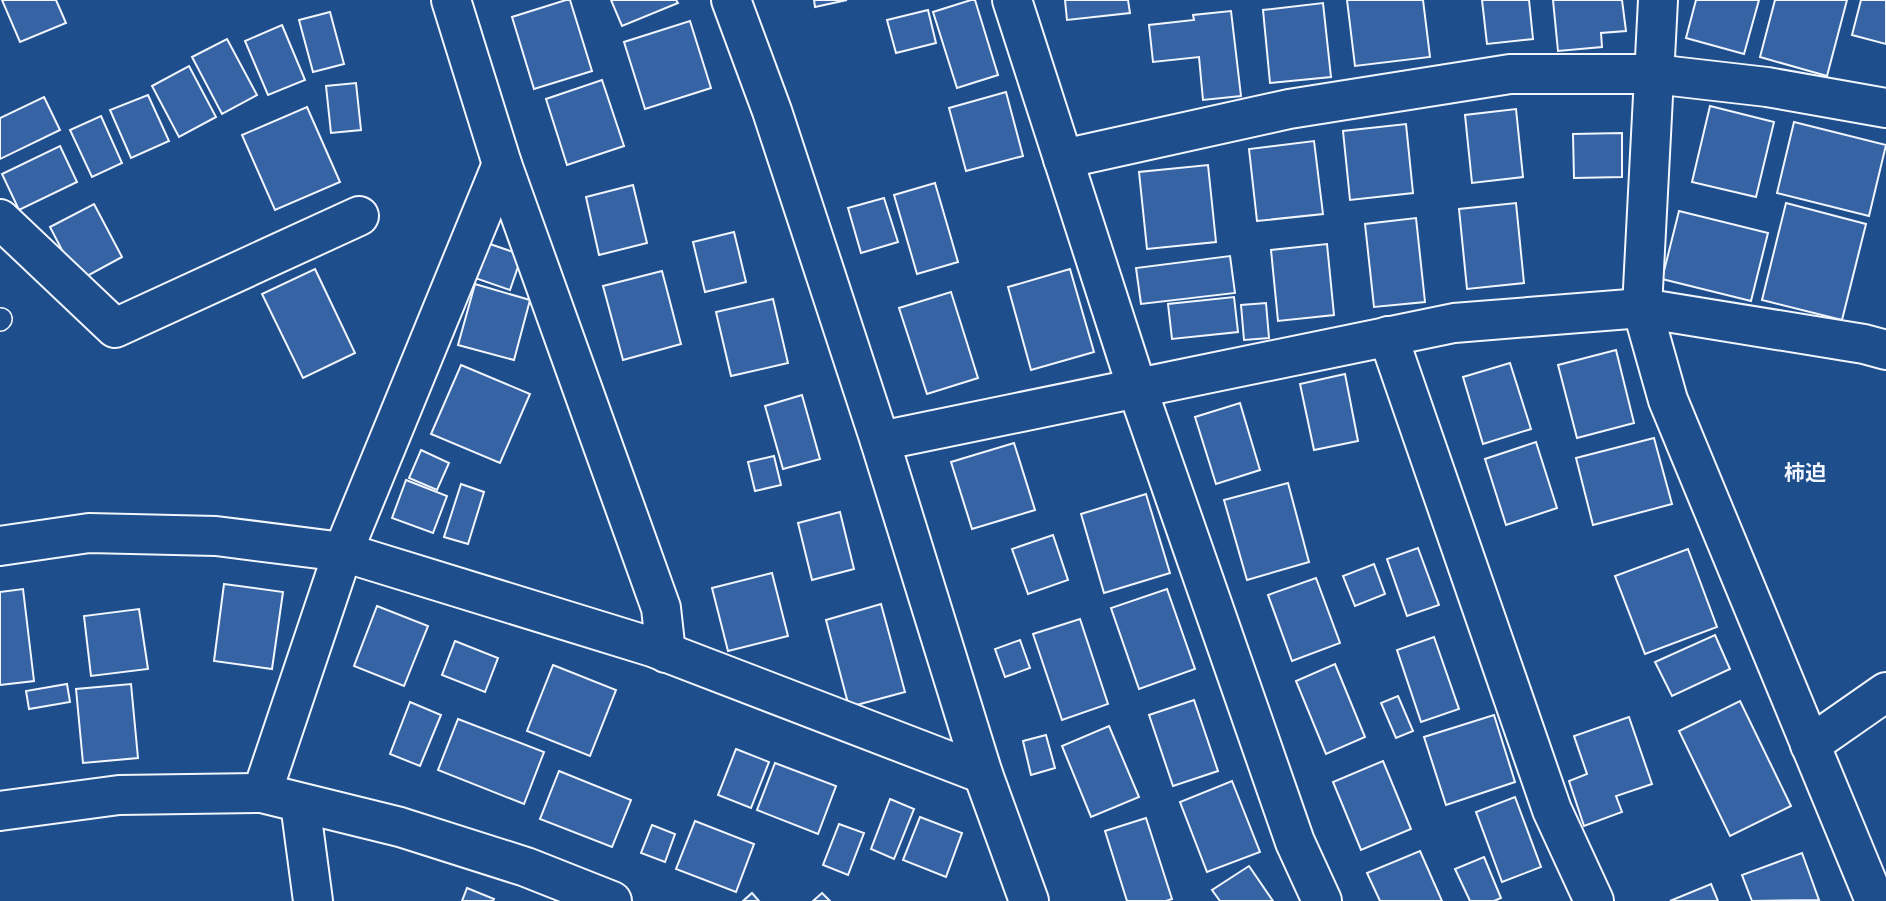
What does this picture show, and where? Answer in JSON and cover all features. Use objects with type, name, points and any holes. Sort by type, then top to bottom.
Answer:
[{"type":"street","points":[[451,0],[502,164],[661,608],[666,653]]},
{"type":"street","points":[[731,0],[772,111],[880,441],[983,774],[1029,901]]},
{"type":"street","points":[[1012,0],[1137,388],[1295,842],[1322,901]]},
{"type":"street","points":[[1658,0],[1642,308],[1668,400],[1875,901]]},
{"type":"street","points":[[1063,159],[1289,109],[1510,75],[1654,74],[1767,87],[1886,108]]},
{"type":"street","points":[[262,793],[343,552],[502,164]]},
{"type":"street","points":[[0,219],[115,328],[359,216]]},
{"type":"street","points":[[880,441],[1454,323],[1642,308],[1864,344],[1886,350]]},
{"type":"street","points":[[1388,336],[1552,810],[1594,901]]},
{"type":"street","points":[[0,546],[102,533],[216,536],[343,552],[666,653],[983,774]]},
{"type":"street","points":[[1810,744],[1886,692]]},
{"type":"street","points":[[0,811],[119,795],[262,793],[400,827],[527,867],[612,901]]},
{"type":"street","points":[[300,803],[313,901]]},
{"type":"building","points":[[2,0],[56,0],[66,23],[20,42]]},
{"type":"building","points":[[570,0],[592,71],[534,89],[512,17]]},
{"type":"building","points":[[611,0],[676,0],[678,3],[622,26]]},
{"type":"building","points":[[814,0],[847,0],[815,7]]},
{"type":"building","points":[[975,0],[998,75],[957,88],[933,12]]},
{"type":"building","points":[[1065,0],[1128,0],[1130,13],[1067,20]]},
{"type":"building","points":[[1347,0],[1423,0],[1430,57],[1355,66]]},
{"type":"building","points":[[1482,0],[1529,0],[1533,39],[1487,44]]},
{"type":"building","points":[[1553,0],[1622,0],[1626,31],[1601,33],[1602,47],[1558,51]]},
{"type":"building","points":[[1696,0],[1759,0],[1744,54],[1686,38]]},
{"type":"building","points":[[1775,0],[1847,0],[1827,76],[1760,57]]},
{"type":"building","points":[[1861,0],[1886,0],[1886,44],[1852,35]]},
{"type":"building","points":[[1323,3],[1331,77],[1270,83],[1263,10]]},
{"type":"building","points":[[928,10],[936,43],[896,53],[887,20]]},
{"type":"building","points":[[1231,11],[1241,96],[1203,100],[1199,57],[1153,62],[1149,25],[1194,20],[1193,15]]},
{"type":"building","points":[[330,12],[344,64],[313,72],[299,20]]},
{"type":"building","points":[[690,21],[711,88],[645,109],[624,42]]},
{"type":"building","points":[[282,25],[305,80],[268,95],[245,41]]},
{"type":"building","points":[[227,39],[257,95],[222,114],[192,57]]},
{"type":"building","points":[[189,66],[216,117],[179,137],[152,86]]},
{"type":"building","points":[[602,80],[624,146],[567,165],[546,99]]},
{"type":"building","points":[[356,83],[361,130],[331,133],[326,86]]},
{"type":"building","points":[[1006,92],[1023,156],[966,171],[949,108]]},
{"type":"building","points":[[148,95],[169,141],[131,158],[110,110]]},
{"type":"building","points":[[44,97],[60,130],[0,159],[0,118]]},
{"type":"building","points":[[1710,106],[1774,122],[1756,197],[1692,182]]},
{"type":"building","points":[[307,107],[340,182],[275,210],[242,135]]},
{"type":"building","points":[[1516,109],[1523,177],[1472,183],[1465,115]]},
{"type":"building","points":[[101,116],[122,163],[92,177],[70,130]]},
{"type":"building","points":[[1794,122],[1886,145],[1869,216],[1777,193]]},
{"type":"building","points":[[1406,124],[1413,193],[1350,200],[1343,131]]},
{"type":"building","points":[[1622,133],[1622,177],[1574,178],[1573,134]]},
{"type":"building","points":[[1314,141],[1323,214],[1257,221],[1249,149]]},
{"type":"building","points":[[60,146],[77,182],[19,210],[2,174]]},
{"type":"building","points":[[1208,165],[1216,242],[1147,249],[1139,172]]},
{"type":"building","points":[[935,183],[958,262],[917,274],[894,195]]},
{"type":"building","points":[[633,185],[647,243],[599,255],[586,197]]},
{"type":"building","points":[[884,198],[898,242],[861,253],[848,208]]},
{"type":"building","points":[[1516,203],[1524,283],[1467,289],[1459,209]]},
{"type":"building","points":[[1786,203],[1866,224],[1842,320],[1762,300]]},
{"type":"building","points":[[94,204],[122,257],[78,281],[50,227]]},
{"type":"building","points":[[1679,211],[1768,233],[1751,301],[1662,279]]},
{"type":"building","points":[[1416,218],[1425,302],[1374,307],[1365,224]]},
{"type":"building","points":[[734,232],[746,282],[705,292],[693,242]]},
{"type":"building","points":[[487,243],[522,255],[510,290],[475,278]]},
{"type":"building","points":[[1327,244],[1334,315],[1278,321],[1271,250]]},
{"type":"building","points":[[1230,256],[1235,293],[1141,304],[1136,268]]},
{"type":"building","points":[[315,269],[355,353],[303,378],[262,294]]},
{"type":"building","points":[[1070,269],[1094,352],[1031,370],[1008,287]]},
{"type":"building","points":[[662,271],[681,344],[623,360],[603,286]]},
{"type":"building","points":[[475,284],[530,300],[514,360],[458,345]]},
{"type":"building","points":[[951,292],[978,378],[927,394],[899,308]]},
{"type":"building","points":[[1234,297],[1238,332],[1172,339],[1168,304]]},
{"type":"building","points":[[773,299],[788,363],[731,376],[716,312]]},
{"type":"building","points":[[1266,303],[1269,338],[1244,340],[1241,305]]},
{"type":"building","points":[[1616,350],[1634,423],[1577,438],[1558,365]]},
{"type":"building","points":[[1510,363],[1531,429],[1483,444],[1463,377]]},
{"type":"building","points":[[461,365],[530,394],[500,463],[431,434]]},
{"type":"building","points":[[1345,374],[1358,441],[1314,450],[1300,384]]},
{"type":"building","points":[[802,395],[820,459],[783,469],[765,406]]},
{"type":"building","points":[[1240,403],[1260,470],[1216,484],[1195,417]]},
{"type":"building","points":[[1654,438],[1672,504],[1593,525],[1576,458]]},
{"type":"building","points":[[1536,442],[1557,508],[1506,525],[1485,459]]},
{"type":"building","points":[[1014,443],[1035,510],[972,529],[951,462]]},
{"type":"building","points":[[421,450],[449,463],[437,490],[409,478]]},
{"type":"building","points":[[774,456],[781,485],[755,491],[748,462]]},
{"type":"building","points":[[406,480],[447,496],[433,533],[392,518]]},
{"type":"building","points":[[1288,483],[1309,562],[1247,580],[1224,500]]},
{"type":"building","points":[[461,484],[484,492],[468,544],[444,537]]},
{"type":"building","points":[[1146,494],[1170,573],[1104,593],[1081,514]]},
{"type":"building","points":[[840,512],[854,569],[812,580],[798,523]]},
{"type":"building","points":[[1053,535],[1068,580],[1028,594],[1012,549]]},
{"type":"building","points":[[1418,548],[1439,605],[1407,616],[1387,559]]},
{"type":"building","points":[[1688,549],[1717,627],[1645,654],[1615,576]]},
{"type":"building","points":[[1374,564],[1385,594],[1355,606],[1343,576]]},
{"type":"building","points":[[772,573],[788,636],[728,651],[712,588]]},
{"type":"building","points":[[1316,578],[1340,643],[1292,661],[1268,595]]},
{"type":"building","points":[[224,584],[283,592],[272,669],[214,661]]},
{"type":"building","points":[[23,589],[34,681],[0,685],[0,592]]},
{"type":"building","points":[[1167,589],[1195,669],[1139,689],[1111,608]]},
{"type":"building","points":[[881,604],[905,692],[849,707],[826,620]]},
{"type":"building","points":[[377,606],[428,626],[404,686],[354,666]]},
{"type":"building","points":[[139,609],[148,669],[91,676],[84,616]]},
{"type":"building","points":[[1080,619],[1108,704],[1062,720],[1033,634]]},
{"type":"building","points":[[1715,635],[1730,669],[1672,696],[1655,662]]},
{"type":"building","points":[[1434,637],[1459,709],[1421,722],[1397,650]]},
{"type":"building","points":[[1020,640],[1030,668],[1005,677],[995,649]]},
{"type":"building","points":[[455,641],[498,658],[485,692],[442,675]]},
{"type":"building","points":[[1335,664],[1365,737],[1326,754],[1296,681]]},
{"type":"building","points":[[553,665],[616,690],[590,756],[527,731]]},
{"type":"building","points":[[67,684],[70,702],[29,709],[26,691]]},
{"type":"building","points":[[131,684],[138,758],[83,763],[76,689]]},
{"type":"building","points":[[1398,696],[1413,731],[1396,738],[1381,703]]},
{"type":"building","points":[[1194,700],[1218,771],[1173,786],[1149,715]]},
{"type":"building","points":[[1740,701],[1791,806],[1730,836],[1679,731]]},
{"type":"building","points":[[410,702],[441,715],[420,766],[390,754]]},
{"type":"building","points":[[1494,715],[1515,782],[1446,805],[1424,737]]},
{"type":"building","points":[[1629,717],[1652,784],[1616,796],[1622,812],[1584,826],[1569,781],[1587,774],[1574,736]]},
{"type":"building","points":[[458,719],[544,752],[524,804],[438,770]]},
{"type":"building","points":[[1109,726],[1139,797],[1091,817],[1062,746]]},
{"type":"building","points":[[1046,735],[1055,768],[1031,775],[1023,741]]},
{"type":"building","points":[[736,749],[769,762],[751,808],[718,795]]},
{"type":"building","points":[[1383,761],[1411,829],[1361,850],[1333,782]]},
{"type":"building","points":[[775,763],[836,786],[818,834],[757,810]]},
{"type":"building","points":[[559,771],[631,800],[612,847],[540,819]]},
{"type":"building","points":[[1232,781],[1260,852],[1207,872],[1180,802]]},
{"type":"building","points":[[1515,797],[1541,867],[1502,882],[1476,812]]},
{"type":"building","points":[[890,799],[914,809],[894,859],[871,849]]},
{"type":"building","points":[[920,817],[962,833],[946,877],[903,860]]},
{"type":"building","points":[[1146,818],[1172,899],[1166,901],[1127,901],[1105,831]]},
{"type":"building","points":[[695,821],[754,844],[736,892],[676,869]]},
{"type":"building","points":[[839,824],[864,833],[848,875],[823,865]]},
{"type":"building","points":[[652,825],[675,834],[665,862],[641,853]]},
{"type":"building","points":[[1420,851],[1442,901],[1380,901],[1367,873]]},
{"type":"building","points":[[1802,853],[1819,900],[1752,901],[1742,875]]},
{"type":"building","points":[[1484,857],[1501,898],[1494,901],[1470,901],[1455,869]]},
{"type":"building","points":[[1249,866],[1273,901],[1220,901],[1212,890]]},
{"type":"building","points":[[1711,884],[1718,901],[1670,901]]},
{"type":"building","points":[[467,888],[494,899],[462,901]]},
{"type":"building","points":[[752,893],[759,901],[743,901]]},
{"type":"building","points":[[822,893],[830,901],[813,901]]},
{"type":"district","name":"柿迫","points":[[1805,473]]}]
